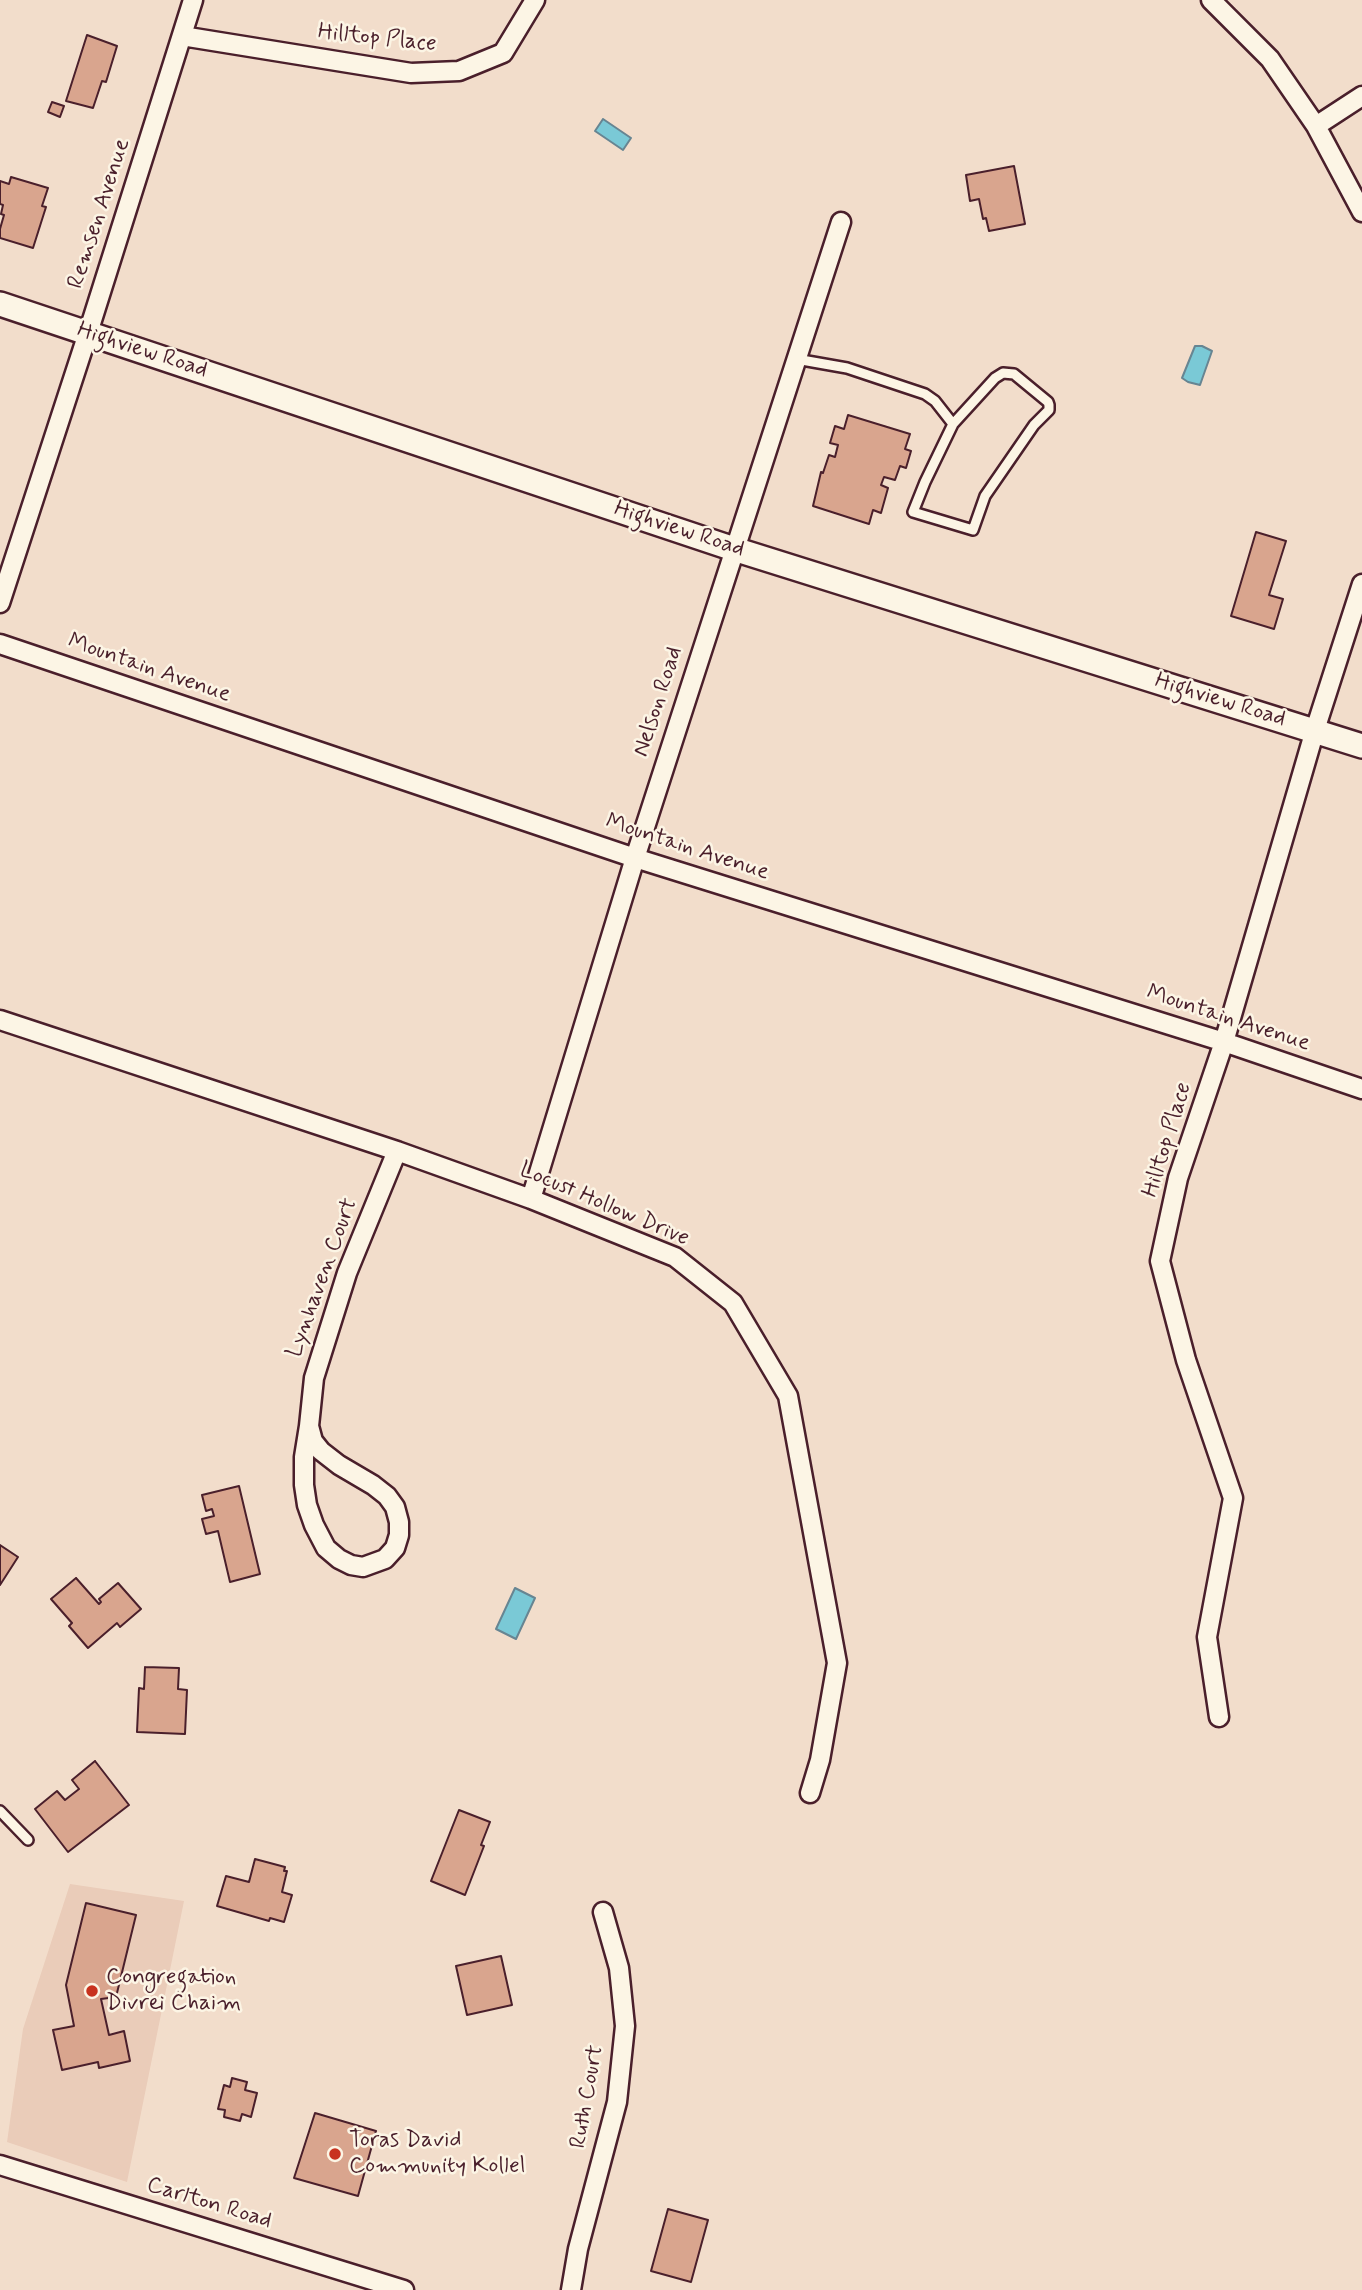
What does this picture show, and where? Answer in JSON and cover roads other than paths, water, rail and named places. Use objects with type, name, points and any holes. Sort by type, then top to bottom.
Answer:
[{"type":"street","name":"Remsen Avenue","points":[[0,603],[193,0]]},
{"type":"street","name":"Hilltop Place","points":[[182,36],[411,73],[459,71],[503,53],[535,0]]},
{"type":"street","points":[[1211,0],[1269,59],[1316,126],[1362,212]]},
{"type":"street","points":[[1316,126],[1362,96]]},
{"type":"street","name":"Nelson Road","points":[[531,1199],[635,858],[841,222]]},
{"type":"street","name":"Highview Road","points":[[0,304],[734,549],[1362,746]]},
{"type":"street","name":"Hilltop Place","points":[[1219,1717],[1207,1637],[1233,1498],[1186,1360],[1160,1261],[1178,1178],[1224,1042],[1315,730],[1362,584]]},
{"type":"street","name":"Mountain Avenue","points":[[0,644],[635,858],[1224,1042],[1362,1089]]},
{"type":"street","name":"Locust Hollow Drive","points":[[0,1020],[397,1151],[531,1199],[675,1257],[733,1303],[788,1395],[837,1663],[820,1760],[810,1793]]},
{"type":"street","name":"Lynhaven Court","points":[[309,1426],[313,1441],[321,1451],[373,1485],[387,1496],[395,1507],[399,1535],[395,1548],[386,1559],[363,1567],[351,1565],[326,1548],[307,1505],[304,1457],[314,1378],[342,1286],[397,1151]]},
{"type":"street","name":"Ruth Court","points":[[571,2290],[578,2249],[617,2102],[625,2026],[619,1968],[603,1912]]},
{"type":"street","name":"Carlton Road","points":[[0,2165],[404,2290]]},
{"type":"lane","points":[[796,359],[848,368],[925,394],[935,401],[953,424]]},
{"type":"lane","points":[[1003,373],[1014,374],[1049,405],[1049,410],[1017,447],[985,496],[973,530],[913,512],[953,424],[995,378],[1003,373]]},
{"type":"lane","points":[[0,1811],[28,1840]]},
{"type":"water","points":[[603,119],[631,138],[623,150],[595,131]]},
{"type":"water","points":[[1195,346],[1212,351],[1200,385],[1182,378]]},
{"type":"water","points":[[515,1588],[535,1598],[516,1639],[496,1629]]},
{"type":"place","name":"Congregation Divrei Chaim","points":[[92,1991]]},
{"type":"place","name":"Toras David Community Kollel","points":[[335,2154]]}]
